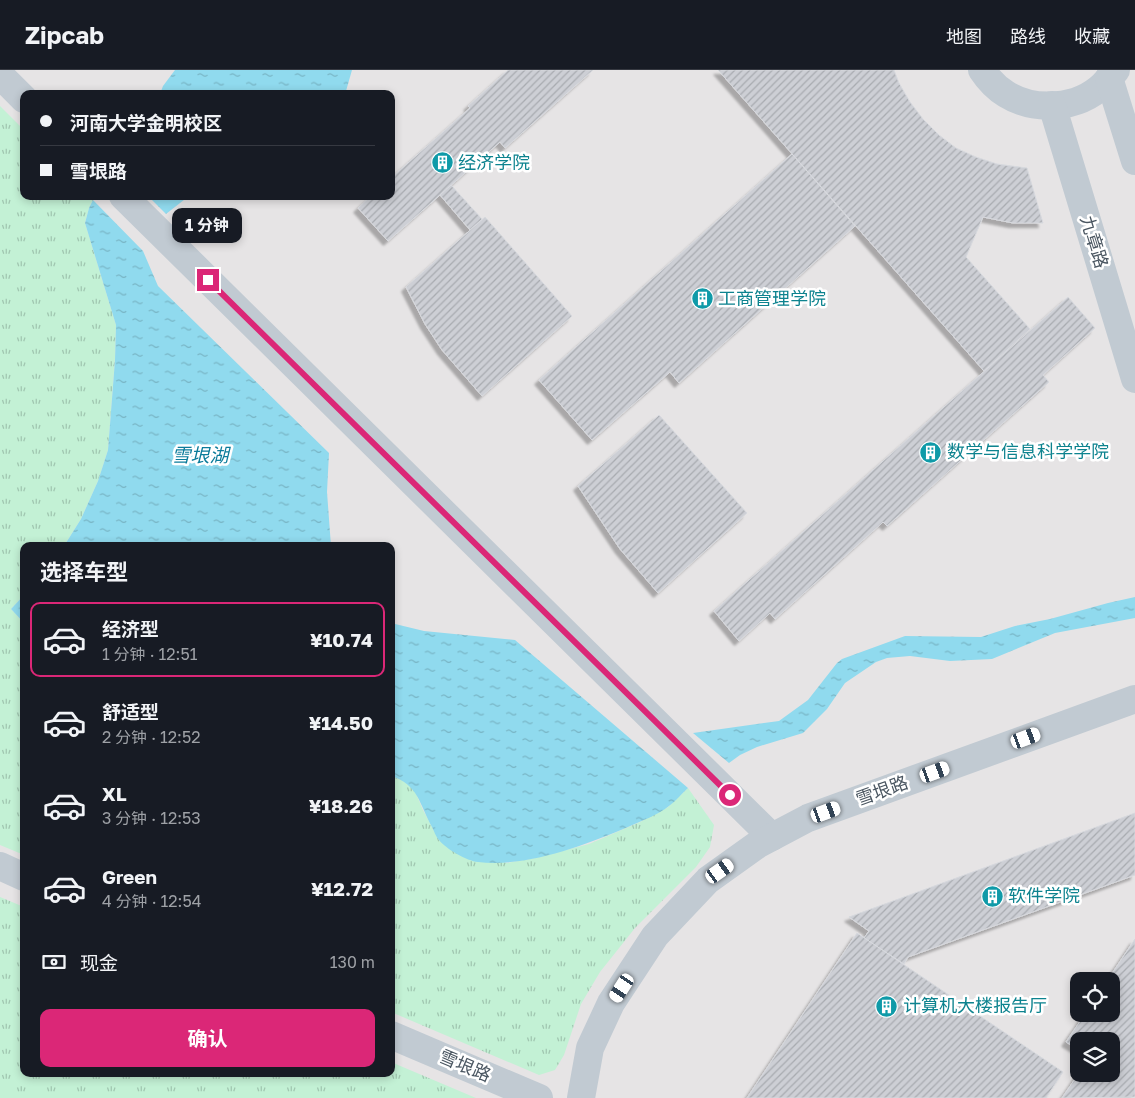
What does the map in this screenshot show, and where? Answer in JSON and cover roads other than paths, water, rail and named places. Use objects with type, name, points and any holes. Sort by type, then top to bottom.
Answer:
[{"type":"lane","points":[[982,70],[990,81],[1006,94],[1024,103],[1052,105],[1066,104],[1085,97],[1102,86],[1112,74]]},
{"type":"lane","points":[[1112,74],[1135,161]]},
{"type":"lane","points":[[0,75],[20,95]]},
{"type":"lane","name":"九章路","points":[[1052,105],[1135,379]]},
{"type":"lane","points":[[127,200],[772,837]]},
{"type":"lane","name":"雪垠路","points":[[580,1098],[590,1048],[611,1004],[655,936],[708,880],[758,845],[808,818],[1135,699]]},
{"type":"lane","points":[[0,866],[20,874]]},
{"type":"lane","name":"雪垠路","points":[[395,1036],[539,1098]]},
{"type":"water","points":[[175,70],[352,70],[346,90],[162,90]]},
{"type":"water","name":"雪垠湖","points":[[93,200],[143,251],[158,286],[329,453],[327,492],[331,542],[67,542],[81,519],[98,481],[108,450],[115,360],[116,325],[85,223]]},
{"type":"water","points":[[152,200],[184,200],[166,214]]},
{"type":"water","points":[[1135,597],[1135,618],[1055,633],[992,659],[950,661],[910,656],[887,658],[876,662],[845,683],[827,709],[803,733],[757,747],[729,763],[693,733],[779,721],[808,700],[842,659],[905,636],[981,637],[1015,626]]},
{"type":"water","points":[[20,599],[20,619],[11,609]]},
{"type":"water","points":[[395,624],[424,631],[515,640],[688,788],[672,804],[655,815],[593,841],[555,854],[515,862],[496,863],[473,861],[457,854],[442,843],[438,839],[413,790],[395,778]]},
{"type":"place","name":"经济学院","points":[[442,163]]},
{"type":"place","name":"工商管理学院","points":[[702,299]]},
{"type":"place","name":"数学与信息科学学院","points":[[931,452]]},
{"type":"place","name":"软件学院","points":[[992,896]]},
{"type":"place","name":"计算机大楼报告厅","points":[[887,1006]]}]
